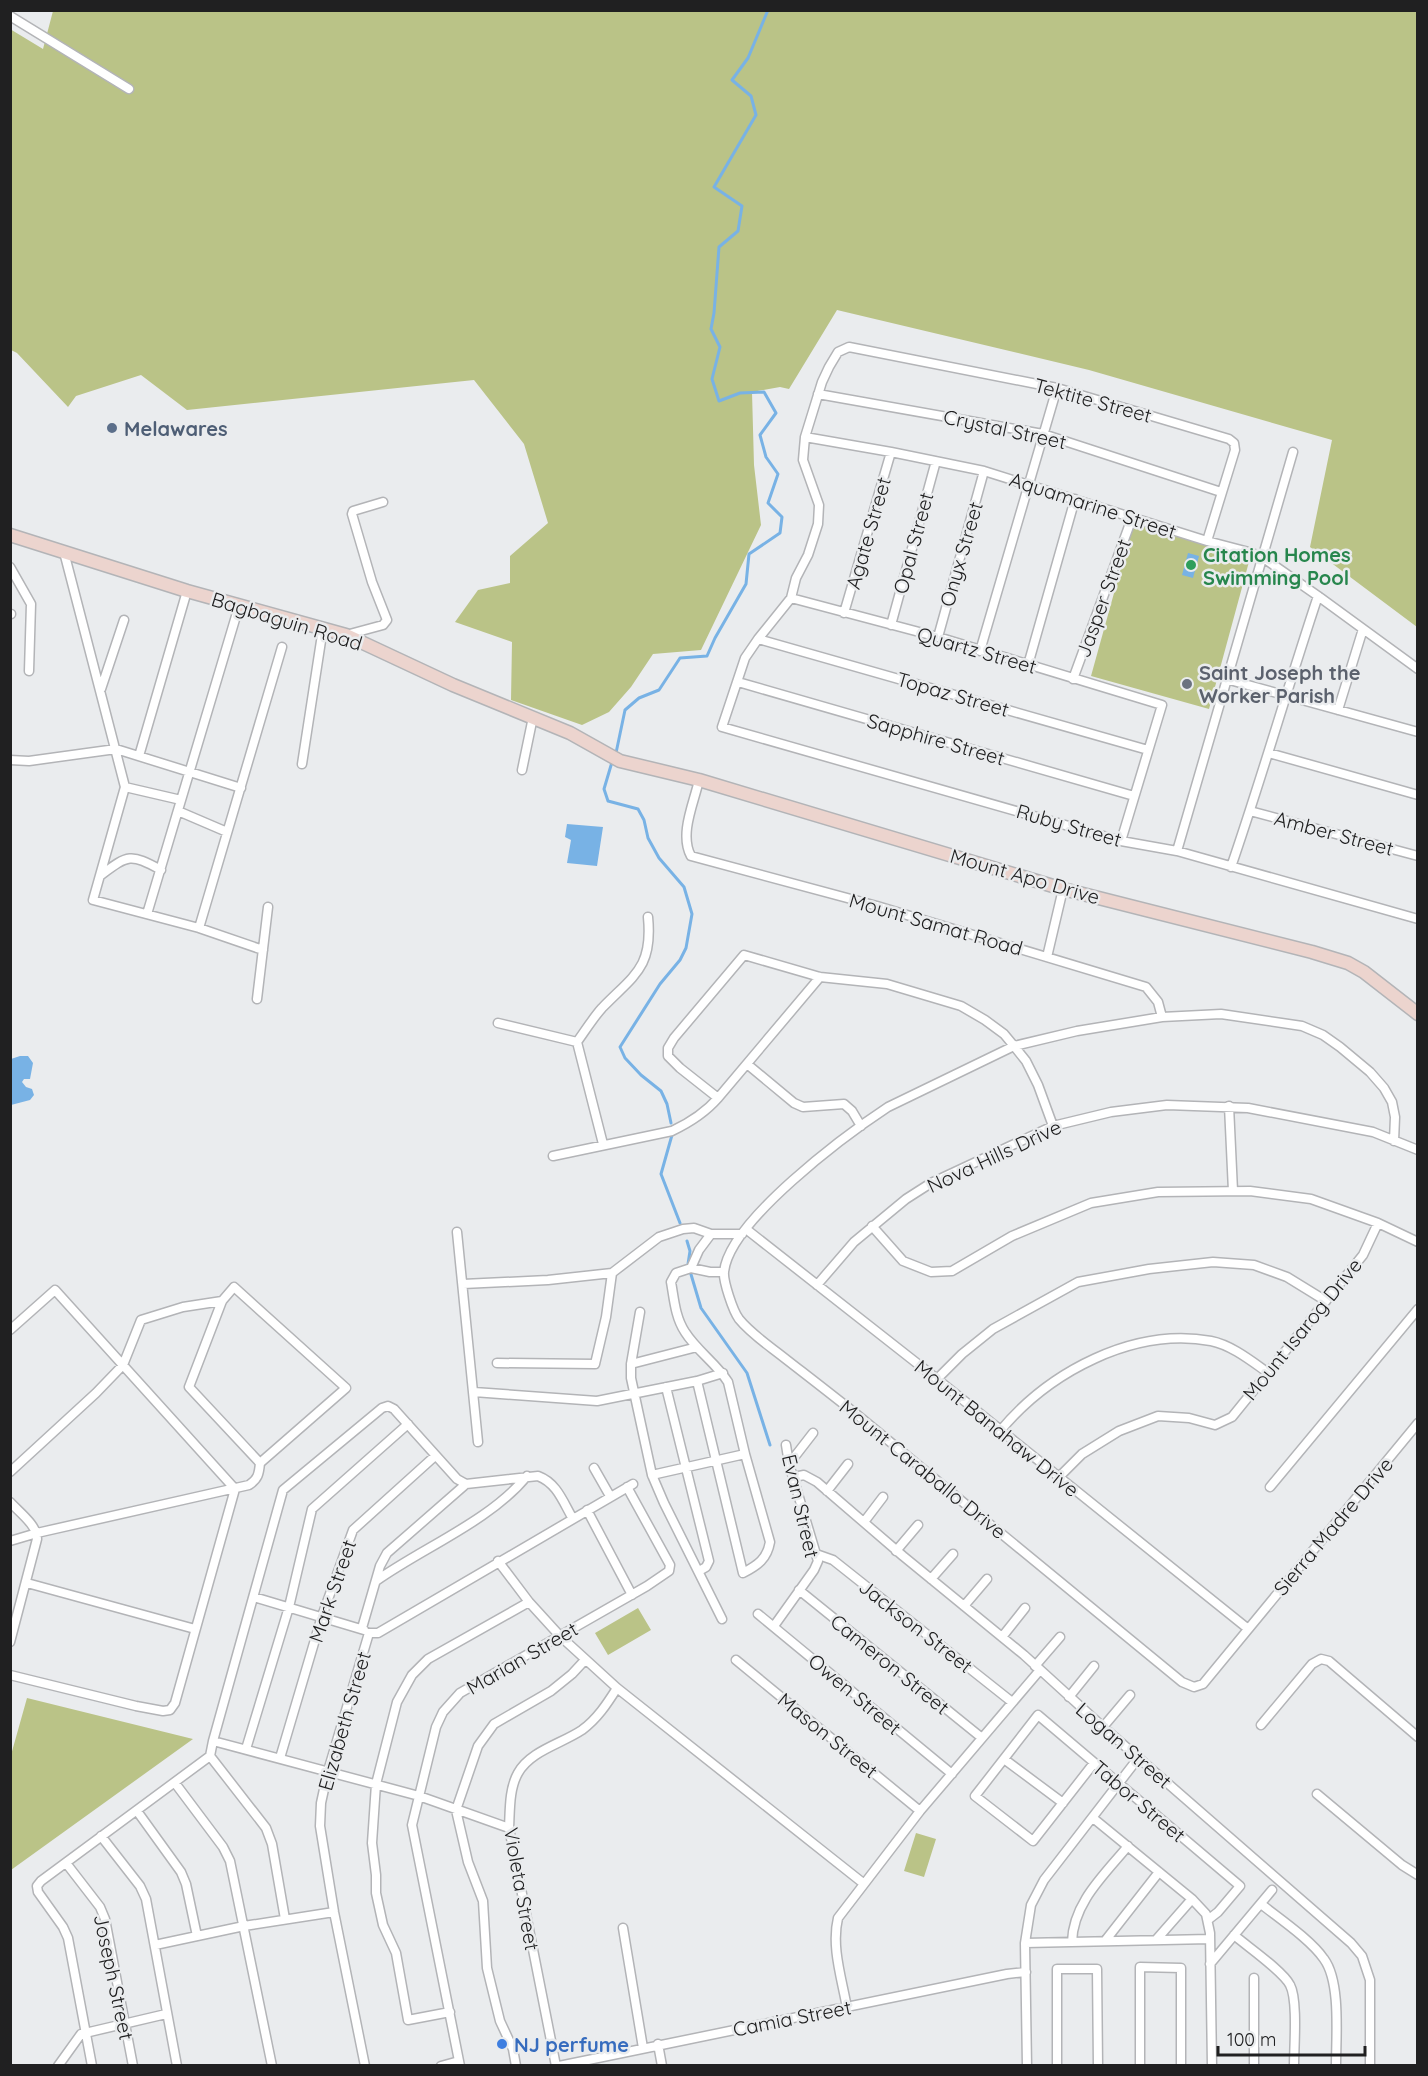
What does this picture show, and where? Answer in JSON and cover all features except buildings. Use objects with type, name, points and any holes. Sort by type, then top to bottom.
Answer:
[{"type":"street","points":[[10,16],[129,89]]},
{"type":"street","name":"Tektite Street","points":[[818,394],[838,352],[849,347],[1058,388],[1229,439],[1234,443],[1235,450],[1207,541]]},
{"type":"street","points":[[980,651],[1058,388]]},
{"type":"street","points":[[738,682],[745,658],[791,598],[796,578],[808,555],[818,524],[819,505],[803,460],[805,437],[818,394]]},
{"type":"street","name":"Crystal Street","points":[[818,394],[1043,434],[1221,492]]},
{"type":"street","name":"Aquamarine Street","points":[[805,437],[984,471],[1262,557],[1418,669]]},
{"type":"street","name":"Agate Street","points":[[844,614],[891,452]]},
{"type":"street","points":[[1177,851],[1293,452]]},
{"type":"street","name":"Opal Street","points":[[891,626],[936,461]]},
{"type":"street","name":"Onyx Street","points":[[938,637],[984,471]]},
{"type":"street","points":[[1028,665],[1075,499]]},
{"type":"street","points":[[346,635],[383,625],[387,620],[372,582],[352,514],[353,511],[383,502]]},
{"type":"street","name":"Jasper Street","points":[[1073,679],[1132,518]]},
{"type":"street","name":"Bagbaguin Road","points":[[10,535],[187,591],[346,635],[453,686],[570,733],[620,760]]},
{"type":"street","points":[[64,552],[125,787],[93,900],[199,928],[262,950]]},
{"type":"street","points":[[10,567],[31,604],[29,671]]},
{"type":"street","points":[[139,756],[187,591]]},
{"type":"street","points":[[1231,867],[1269,753],[1284,696],[1318,596]]},
{"type":"street","name":"Quartz Street","points":[[791,598],[844,614],[938,637],[1162,705],[1148,750]]},
{"type":"street","points":[[147,914],[239,606]]},
{"type":"street","points":[[101,690],[124,620]]},
{"type":"street","points":[[302,764],[323,628]]},
{"type":"street","points":[[1338,710],[1363,629]]},
{"type":"street","name":"Topaz Street","points":[[758,639],[1148,750]]},
{"type":"street","points":[[199,928],[282,647]]},
{"type":"street","points":[[1226,679],[1418,732]]},
{"type":"street","name":"Ruby Street","points":[[738,682],[722,728],[1121,841],[1177,851],[1418,920]]},
{"type":"street","name":"Sapphire Street","points":[[738,682],[1134,796]]},
{"type":"street","points":[[522,770],[533,717]]},
{"type":"street","points":[[10,760],[29,761],[116,749],[241,788]]},
{"type":"street","points":[[1121,841],[1148,750]]},
{"type":"street","points":[[1269,753],[1418,795]]},
{"type":"street","name":"Mount Apo Drive","points":[[620,760],[699,780],[1063,889],[1348,963],[1384,986],[1418,1014]]},
{"type":"street","name":"Mount Samat Road","points":[[699,780],[686,832],[686,847],[691,856],[877,906],[1146,987],[1158,1002],[1162,1017]]},
{"type":"street","points":[[125,787],[181,800]]},
{"type":"street","points":[[178,811],[227,831]]},
{"type":"street","name":"Amber Street","points":[[1250,811],[1418,856]]},
{"type":"street","points":[[100,875],[123,859],[140,859],[161,870]]},
{"type":"street","points":[[1047,957],[1063,889]]},
{"type":"street","points":[[257,999],[268,907]]},
{"type":"street","points":[[577,1042],[600,1010],[638,972],[649,949],[648,917]]},
{"type":"street","points":[[718,1098],[668,1056],[668,1048],[681,1029],[744,955],[820,977],[887,984],[961,1006],[1004,1034],[1026,1061],[1038,1085],[1053,1126]]},
{"type":"street","points":[[553,1156],[672,1131],[690,1123],[706,1112],[820,977]]},
{"type":"street","points":[[697,1381],[743,1573],[761,1563],[768,1552],[770,1542],[745,1455],[728,1382],[723,1373],[683,1329],[677,1313],[671,1282],[676,1273],[691,1268],[724,1272],[744,1232],[790,1183],[824,1153],[888,1107],[1014,1046],[1077,1031],[1162,1017],[1221,1014],[1302,1026],[1323,1035],[1340,1047],[1370,1072],[1384,1088],[1392,1102],[1395,1116],[1394,1141]]},
{"type":"street","points":[[498,1023],[577,1042]]},
{"type":"street","points":[[577,1042],[603,1144]]},
{"type":"street","points":[[747,1064],[794,1103],[803,1107],[844,1104],[852,1111],[861,1126]]},
{"type":"street","name":"Nova Hills Drive","points":[[818,1285],[854,1242],[906,1199],[931,1183],[1053,1126],[1111,1112],[1167,1105],[1248,1108],[1373,1132],[1418,1150]]},
{"type":"street","points":[[1228,1106],[1233,1191]]},
{"type":"street","points":[[872,1226],[903,1261],[932,1272],[952,1271],[1012,1236],[1091,1203],[1158,1191],[1250,1191],[1311,1199],[1378,1223],[1418,1242]]},
{"type":"street","name":"Mount Isarog Drive","points":[[1058,1478],[1082,1454],[1119,1431],[1158,1416],[1189,1418],[1215,1425],[1232,1417],[1363,1255],[1378,1223]]},
{"type":"street","points":[[463,1284],[548,1280],[612,1273],[659,1237],[683,1229],[693,1228],[711,1234],[744,1232]]},
{"type":"street","points":[[457,1232],[478,1442]]},
{"type":"street","name":"Mount Banahaw Drive","points":[[744,1232],[818,1285],[1247,1628]]},
{"type":"street","points":[[691,1268],[699,1250],[711,1234]]},
{"type":"street","points":[[937,1379],[962,1354],[993,1329],[1078,1282],[1149,1269],[1213,1262],[1254,1266],[1287,1277],[1326,1301]]},
{"type":"street","name":"Mount Caraballo Drive","points":[[724,1272],[730,1300],[737,1317],[750,1332],[841,1402],[1182,1682]]},
{"type":"street","points":[[497,1363],[595,1364],[606,1317],[612,1273]]},
{"type":"street","points":[[10,1541],[235,1489],[255,1481],[259,1474],[260,1463],[346,1388],[234,1287],[222,1302],[189,1387],[260,1463]]},
{"type":"street","points":[[10,1330],[55,1290],[235,1489]]},
{"type":"street","points":[[10,1472],[123,1365],[141,1320],[183,1308],[222,1302]]},
{"type":"street","points":[[1270,1487],[1418,1309]]},
{"type":"street","points":[[640,1312],[631,1364],[634,1394],[652,1475],[722,1619]]},
{"type":"street","points":[[1000,1431],[1049,1383],[1109,1352],[1163,1338],[1212,1341],[1240,1354],[1267,1372]]},
{"type":"street","points":[[631,1364],[697,1347]]},
{"type":"street","points":[[474,1392],[597,1401],[697,1381],[723,1373]]},
{"type":"street","points":[[666,1387],[709,1561],[706,1567],[699,1571]]},
{"type":"street","points":[[92,2066],[68,1938],[37,1887],[41,1881],[210,1756],[283,1490],[382,1408],[388,1406],[394,1409],[457,1479],[466,1484]]},
{"type":"street","name":"Sierra Madre Drive","points":[[1182,1682],[1194,1687],[1203,1684],[1418,1423]]},
{"type":"street","points":[[246,1749],[289,1607],[312,1509],[408,1424]]},
{"type":"street","points":[[789,1464],[813,1433]]},
{"type":"street","name":"Evan Street","points":[[774,1626],[818,1561],[789,1464],[786,1445]]},
{"type":"street","points":[[652,1475],[745,1455]]},
{"type":"street","name":"Mark Street","points":[[280,1758],[322,1616],[352,1530],[435,1456]]},
{"type":"street","points":[[827,1491],[848,1464]]},
{"type":"street","points":[[594,1468],[610,1496]]},
{"type":"street","name":"Logan Street","points":[[794,1477],[804,1474],[864,1521],[896,1551],[1038,1668],[1338,1932],[1362,1956],[1367,1968],[1371,1994],[1370,2066]]},
{"type":"street","points":[[254,1597],[365,1631],[380,1566],[396,1544],[466,1484],[527,1476],[548,1479],[573,1519]]},
{"type":"street","points":[[375,1581],[486,1513],[508,1496],[527,1476]]},
{"type":"street","name":"Elizabeth Street","points":[[365,2066],[334,1912],[320,1826],[321,1803],[328,1771],[365,1631],[378,1633],[630,1485],[670,1564],[669,1570]]},
{"type":"street","points":[[10,1675],[136,1706],[163,1711],[170,1710],[175,1703],[235,1489]]},
{"type":"street","points":[[864,1521],[883,1497]]},
{"type":"street","points":[[10,1502],[37,1533]]},
{"type":"street","points":[[587,1510],[632,1595]]},
{"type":"street","points":[[896,1551],[918,1525]]},
{"type":"street","points":[[10,1642],[27,1583],[37,1533]]},
{"type":"street","name":"Jackson Street","points":[[816,1554],[833,1560],[1012,1702]]},
{"type":"street","points":[[931,1579],[953,1554]]},
{"type":"street","points":[[498,1562],[529,1602],[585,1660],[617,1688],[863,1883]]},
{"type":"street","name":"Marian Street","points":[[460,2063],[412,1826],[436,1727],[443,1712],[460,1693],[632,1595],[669,1570]]},
{"type":"street","points":[[964,1606],[987,1579]]},
{"type":"street","points":[[27,1583],[195,1629]]},
{"type":"street","name":"Cameron Street","points":[[799,1590],[982,1738]]},
{"type":"street","points":[[450,2012],[408,2019],[396,1953],[383,1925],[376,1893],[372,1843],[376,1784],[397,1702],[412,1675],[428,1659],[529,1602]]},
{"type":"street","points":[[1002,1638],[1025,1608]]},
{"type":"street","name":"Owen Street","points":[[758,1614],[952,1774]]},
{"type":"street","points":[[847,2008],[837,1950],[836,1927],[842,1911],[920,1811],[1012,1702],[1060,1636]]},
{"type":"street","points":[[1261,1725],[1312,1664],[1321,1659],[1329,1661],[1418,1737]]},
{"type":"street","points":[[516,2066],[513,2049],[500,2021],[487,1968],[483,1901],[468,1862],[456,1810],[478,1746],[494,1724],[552,1691],[585,1660]]},
{"type":"street","name":"Mason Street","points":[[736,1660],[920,1811]]},
{"type":"street","points":[[1069,1697],[1094,1666]]},
{"type":"street","name":"Violeta Street","points":[[557,2066],[509,1828],[512,1790],[518,1773],[529,1760],[582,1729],[601,1712],[617,1688]]},
{"type":"street","points":[[1103,1727],[1130,1695]]},
{"type":"street","name":"Tabor Street","points":[[1004,1759],[1038,1715],[1240,1886],[1209,1919]]},
{"type":"street","points":[[213,1740],[419,1796],[509,1828]]},
{"type":"street","points":[[210,1756],[266,1828],[272,1844],[285,1919]]},
{"type":"street","points":[[1027,2066],[1025,1943],[1028,1916],[1039,1888],[1138,1757]]},
{"type":"street","points":[[1063,1803],[1004,1759],[975,1796],[1033,1841],[1063,1803],[1094,1763]]},
{"type":"street","points":[[175,1783],[231,1861],[272,2066]]},
{"type":"street","points":[[1317,1794],[1402,1865],[1418,1875]]},
{"type":"street","points":[[136,1811],[184,1878],[197,1936]]},
{"type":"street","points":[[1093,1818],[1192,1899],[1203,1909],[1209,1919],[1212,2066]]},
{"type":"street","points":[[101,1836],[140,1886],[146,1899],[177,2066]]},
{"type":"street","points":[[1072,1942],[1073,1924],[1079,1908],[1128,1846]]},
{"type":"street","name":"Joseph Street","points":[[66,1863],[100,1908],[105,1919],[133,2066]]},
{"type":"street","points":[[1105,1941],[1159,1872]]},
{"type":"street","points":[[1210,1964],[1272,1890]]},
{"type":"street","points":[[1156,1940],[1192,1899]]},
{"type":"street","points":[[1261,1904],[1318,1952],[1330,1970],[1335,1992],[1336,2066]]},
{"type":"street","points":[[155,1945],[244,1926],[334,1912]]},
{"type":"street","points":[[622,1928],[643,2048]]},
{"type":"street","points":[[1234,1935],[1290,1983],[1294,2003],[1294,2066]]},
{"type":"street","points":[[1025,1943],[1210,1940]]},
{"type":"street","points":[[1140,2066],[1140,1967],[1181,1968],[1181,2066]]},
{"type":"street","points":[[1057,2066],[1057,1969],[1098,1969],[1098,2066]]},
{"type":"street","name":"Camia Street","points":[[557,2066],[1026,1972]]},
{"type":"street","points":[[1254,1978],[1254,2066]]},
{"type":"street","points":[[58,2066],[76,2038],[86,2032],[166,2014]]},
{"type":"street","points":[[658,2044],[662,2066]]},
{"type":"street","points":[[441,2066],[460,2063]]},
{"type":"green space","points":[[53,11],[1417,11],[1417,627],[1310,547],[1332,440],[1089,370],[837,310],[789,389],[780,387],[752,392],[754,465],[761,525],[701,650],[653,654],[631,687],[609,712],[582,725],[511,700],[512,642],[455,622],[478,590],[510,583],[510,556],[548,523],[524,444],[474,380],[187,410],[141,375],[76,396],[68,407],[17,353],[11,350],[10,29],[43,49]]},
{"type":"green space","points":[[1134,521],[1250,558],[1209,709],[1091,676]]},
{"type":"green space","points":[[638,1608],[651,1630],[608,1655],[595,1633]]},
{"type":"green space","points":[[27,1698],[193,1739],[11,1870],[11,1755]]},
{"type":"green space","points":[[916,1833],[936,1839],[924,1877],[904,1871]]},
{"type":"water","name":"Citation Homes Swimming Pool","points":[[1188,553],[1199,556],[1193,578],[1182,575]]},
{"type":"water","points":[[567,824],[603,827],[597,866],[567,863],[571,840],[565,837]]},
{"type":"water","points":[[28,1056],[33,1063],[30,1079],[24,1079],[22,1082],[26,1087],[32,1089],[34,1095],[30,1100],[11,1105],[11,1059]]},
{"type":"waterway","points":[[616,753],[625,710],[639,698],[659,690],[680,658],[707,656],[746,584],[749,554],[780,533],[782,517],[768,503],[778,474],[766,457],[760,435],[776,413],[764,392],[740,393],[719,401],[712,379],[720,347],[711,329],[719,247],[738,231],[742,206],[714,187],[756,115],[751,96],[732,80],[748,58],[768,10]]},
{"type":"waterway","points":[[612,762],[604,789],[608,801],[638,809],[644,820],[648,838],[659,858],[684,887],[692,914],[686,948],[680,960],[660,984],[620,1047],[625,1058],[661,1091],[667,1104],[671,1123]]},
{"type":"waterway","points":[[672,1135],[661,1174],[680,1223]]},
{"type":"waterway","points":[[687,1241],[690,1251],[688,1264]]},
{"type":"waterway","points":[[690,1271],[701,1308],[747,1373],[770,1445]]},
{"type":"place","name":"Melawares","points":[[112,428]]},
{"type":"place","name":"Citation Homes Swimming Pool","points":[[1191,565]]},
{"type":"place","name":"Saint Joseph the Worker Parish","points":[[1187,684]]},
{"type":"place","name":"NJ perfume","points":[[502,2044]]}]
